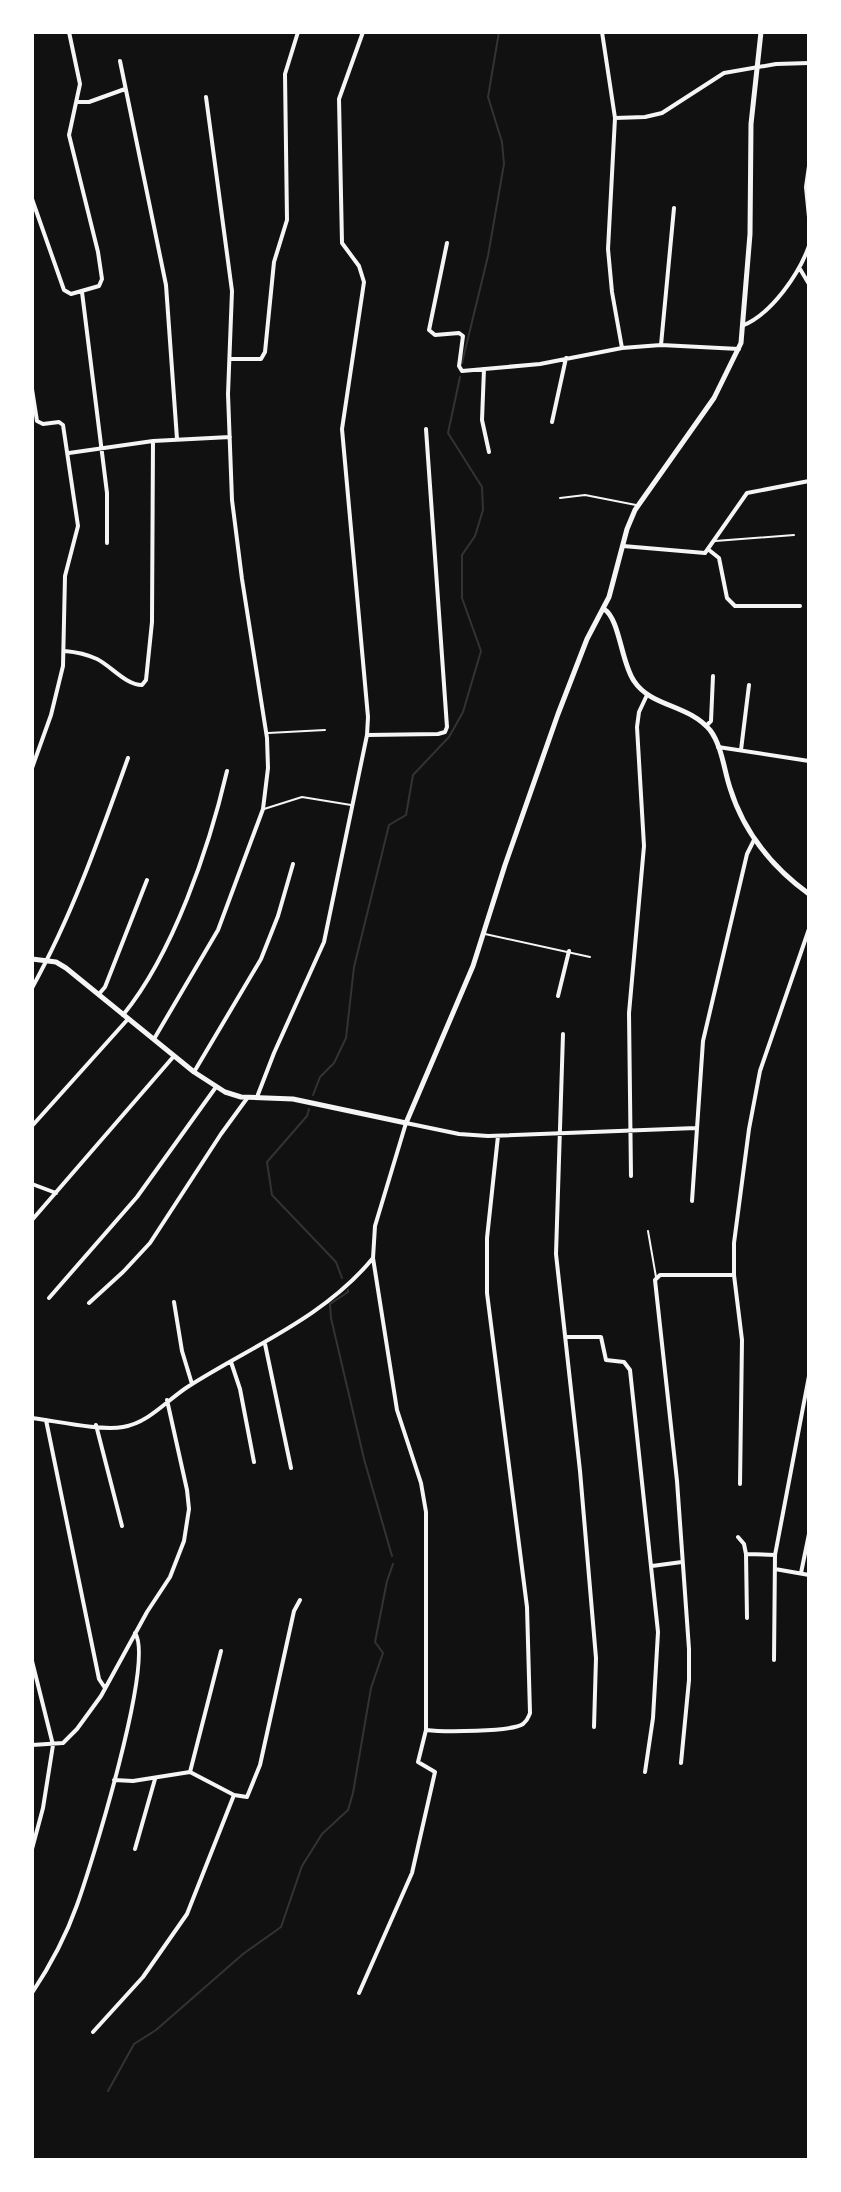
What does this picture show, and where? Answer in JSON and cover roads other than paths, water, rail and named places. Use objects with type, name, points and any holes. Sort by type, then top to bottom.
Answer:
[{"type":"street","points":[[32,199],[64,290],[71,294],[99,286],[102,279],[98,252],[69,135],[78,102],[79,76],[69,32]]},
{"type":"street","points":[[230,359],[258,360],[263,358],[265,352],[274,262],[287,220],[285,74],[298,32]]},
{"type":"street","points":[[257,1098],[324,942],[367,735],[367,702],[342,429],[364,282],[359,266],[342,243],[339,99],[363,32]]},
{"type":"street","points":[[602,32],[615,118],[608,249],[622,348]]},
{"type":"street","points":[[359,1993],[417,1857],[421,1825],[435,1772],[418,1762],[426,1730],[426,1512],[421,1483],[397,1410],[373,1258],[375,1226],[406,1123],[433,1054],[470,975],[509,851],[566,692],[591,631],[612,591],[623,546],[638,505],[714,398],[739,349],[744,325],[750,234],[751,124],[761,32]]},
{"type":"street","points":[[120,61],[166,285],[177,439]]},
{"type":"street","points":[[615,118],[662,113],[724,73],[809,63]]},
{"type":"street","points":[[78,102],[89,102],[126,89]]},
{"type":"street","points":[[154,1039],[218,930],[263,809],[268,768],[267,733],[236,538],[228,394],[232,291],[206,97]]},
{"type":"street","points":[[809,166],[806,187],[809,217]]},
{"type":"street","points":[[661,345],[674,208]]},
{"type":"street","points":[[447,243],[429,330],[435,335],[459,333],[463,336],[459,369],[540,364],[622,348],[661,345],[739,349]]},
{"type":"street","points":[[744,325],[761,314],[799,268],[809,246]]},
{"type":"street","points":[[799,268],[809,284]]},
{"type":"street","points":[[82,292],[107,493],[107,543]]},
{"type":"street","points":[[552,422],[566,358]]},
{"type":"street","points":[[484,369],[482,420],[489,452]]},
{"type":"street","points":[[32,389],[37,421],[63,425],[78,526],[65,576],[65,651],[51,715],[32,768]]},
{"type":"street","points":[[367,735],[438,734],[445,732],[447,727],[426,429]]},
{"type":"street","points":[[68,453],[102,446],[230,437]]},
{"type":"street","points":[[65,651],[100,661],[134,685],[142,685],[146,680],[152,622],[153,441]]},
{"type":"street","points":[[623,546],[703,553],[709,550],[747,493],[809,481]]},
{"type":"street","points":[[709,550],[719,558],[727,598],[735,606],[800,606]]},
{"type":"street","points":[[604,609],[612,616],[629,674],[647,695],[685,711],[706,726],[718,747],[737,808],[754,840],[785,875],[809,894]]},
{"type":"street","points":[[706,726],[711,721],[713,676]]},
{"type":"street","points":[[741,750],[749,685]]},
{"type":"street","points":[[631,1176],[629,1013],[644,846],[637,727],[639,712],[647,695]]},
{"type":"street","points":[[718,747],[809,761]]},
{"type":"street","points":[[32,988],[48,960],[106,821],[128,758]]},
{"type":"street","points":[[32,1126],[126,1017],[147,980],[182,908],[211,832],[227,771]]},
{"type":"street","points":[[692,1201],[707,1021],[747,854],[754,840]]},
{"type":"street","points":[[194,1072],[261,959],[293,864]]},
{"type":"street","points":[[99,994],[105,987],[147,880]]},
{"type":"street","points":[[740,1484],[742,1340],[734,1275],[734,1243],[760,1071],[809,929]]},
{"type":"street","points":[[558,996],[569,951]]},
{"type":"street","points":[[32,959],[48,960],[66,968],[194,1072],[232,1094],[293,1099],[459,1134],[498,1136],[696,1128]]},
{"type":"street","points":[[563,1034],[556,1254],[580,1471],[596,1658],[594,1727]]},
{"type":"street","points":[[32,1220],[174,1056]]},
{"type":"street","points":[[49,1298],[137,1197],[216,1087]]},
{"type":"street","points":[[89,1303],[150,1243],[214,1144],[249,1097]]},
{"type":"street","points":[[426,1730],[470,1732],[521,1725],[530,1713],[527,1607],[487,1293],[487,1238],[498,1136]]},
{"type":"street","points":[[32,1184],[56,1193]]},
{"type":"street","points":[[32,1418],[125,1427],[148,1417],[192,1384],[265,1344],[352,1281],[373,1258]]},
{"type":"street","points":[[681,1763],[690,1663],[656,1277],[734,1275]]},
{"type":"street","points":[[174,1302],[182,1351],[192,1384]]},
{"type":"street","points":[[565,1337],[601,1337],[606,1360],[628,1365],[652,1566],[658,1656],[645,1772]]},
{"type":"street","points":[[265,1344],[291,1468]]},
{"type":"street","points":[[231,1362],[240,1389],[254,1462]]},
{"type":"street","points":[[774,1660],[775,1555],[809,1376]]},
{"type":"street","points":[[32,1745],[63,1743],[73,1735],[105,1688],[174,1570],[188,1521],[187,1490],[167,1400]]},
{"type":"street","points":[[46,1420],[99,1679],[105,1688]]},
{"type":"street","points":[[96,1425],[122,1526]]},
{"type":"street","points":[[801,1573],[809,1534]]},
{"type":"street","points":[[738,1537],[744,1544],[746,1554],[747,1618]]},
{"type":"street","points":[[746,1554],[775,1555]]},
{"type":"street","points":[[652,1566],[683,1562]]},
{"type":"street","points":[[775,1569],[809,1575]]},
{"type":"street","points":[[114,1780],[190,1772],[234,1795],[247,1797],[256,1777],[294,1611],[300,1600]]},
{"type":"street","points":[[32,1993],[76,1906],[114,1780],[140,1659],[139,1639],[135,1633]]},
{"type":"street","points":[[190,1772],[221,1651]]},
{"type":"street","points":[[32,1661],[53,1745],[43,1808],[32,1849]]},
{"type":"street","points":[[809,1740],[809,1749]]},
{"type":"street","points":[[135,1849],[155,1777]]},
{"type":"street","points":[[93,2032],[143,1977],[187,1914],[234,1795]]},
{"type":"lane","points":[[560,498],[585,495],[638,505]]},
{"type":"lane","points":[[715,541],[794,535]]},
{"type":"lane","points":[[267,733],[325,730]]},
{"type":"lane","points":[[263,809],[302,797],[352,805]]},
{"type":"lane","points":[[484,934],[590,957]]},
{"type":"lane","points":[[648,1231],[656,1277]]},
{"type":"waterway","points":[[462,363],[488,256],[504,164],[502,142],[488,97],[499,32]]},
{"type":"waterway","points":[[313,1095],[320,1077],[334,1063],[346,1038],[354,967],[389,825],[406,815],[413,775],[449,737],[463,712],[481,651],[462,598],[462,555],[475,536],[483,510],[482,487],[448,433],[460,377]]},
{"type":"waterway","points":[[309,1109],[307,1116],[267,1162],[272,1195],[336,1262],[342,1278]]},
{"type":"waterway","points":[[348,1290],[330,1304],[331,1318],[364,1459],[392,1556]]},
{"type":"waterway","points":[[108,2091],[134,2044],[156,2030],[243,1954],[281,1927],[302,1866],[322,1834],[348,1810],[371,1688],[383,1653],[375,1642],[393,1564]]}]
